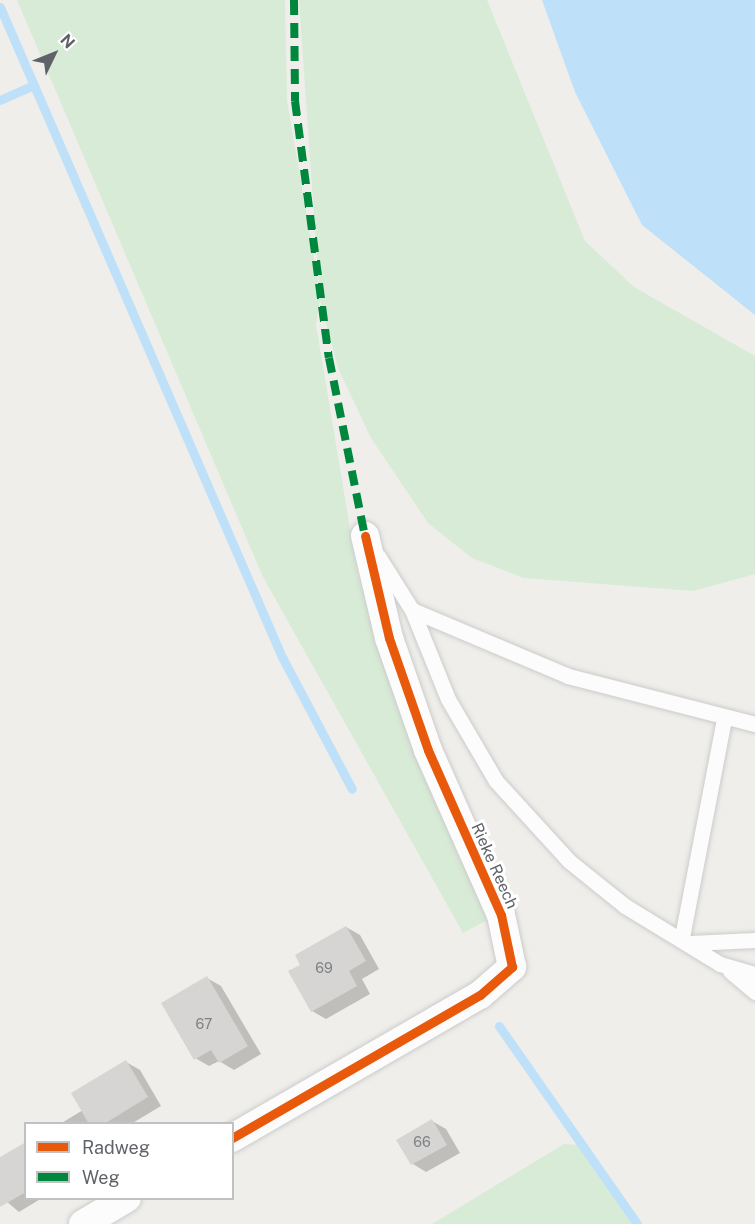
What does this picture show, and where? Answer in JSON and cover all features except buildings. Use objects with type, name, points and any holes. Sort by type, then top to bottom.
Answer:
[{"type":"street","name":"Rieke Reech","points":[[234,1137],[480,995],[512,966],[501,915],[428,750],[392,650],[365,536]]},
{"type":"street","points":[[83,1224],[124,1200]]},
{"type":"lane","points":[[365,536],[412,610],[448,699],[496,781],[569,861],[625,906],[686,940],[755,992]]},
{"type":"lane","points":[[412,610],[568,676],[724,719],[755,724]]},
{"type":"lane","points":[[686,940],[724,719]]},
{"type":"lane","points":[[686,940],[755,940]]},
{"type":"lane","points":[[720,964],[755,974]]},
{"type":"green space","points":[[17,0],[285,0],[287,100],[319,288],[299,0],[487,0],[585,241],[634,287],[755,356],[755,574],[693,591],[524,578],[472,558],[428,523],[371,438],[338,368],[320,300],[316,325],[358,576],[487,920],[463,933],[263,577]]},
{"type":"green space","points":[[564,1144],[577,1145],[632,1224],[432,1224]]},
{"type":"water","points":[[542,0],[755,0],[755,315],[642,225],[575,92]]},
{"type":"waterway","points":[[0,7],[282,657],[352,789]]},
{"type":"waterway","points":[[0,100],[33,85]]},
{"type":"waterway","points":[[499,1026],[637,1224]]},
{"type":"marked path","points":[[294,0],[295,101],[329,358],[365,536]]},
{"type":"cycle path","points":[[234,1137],[480,995],[512,967],[501,915],[428,750],[389,638],[365,536]]}]
